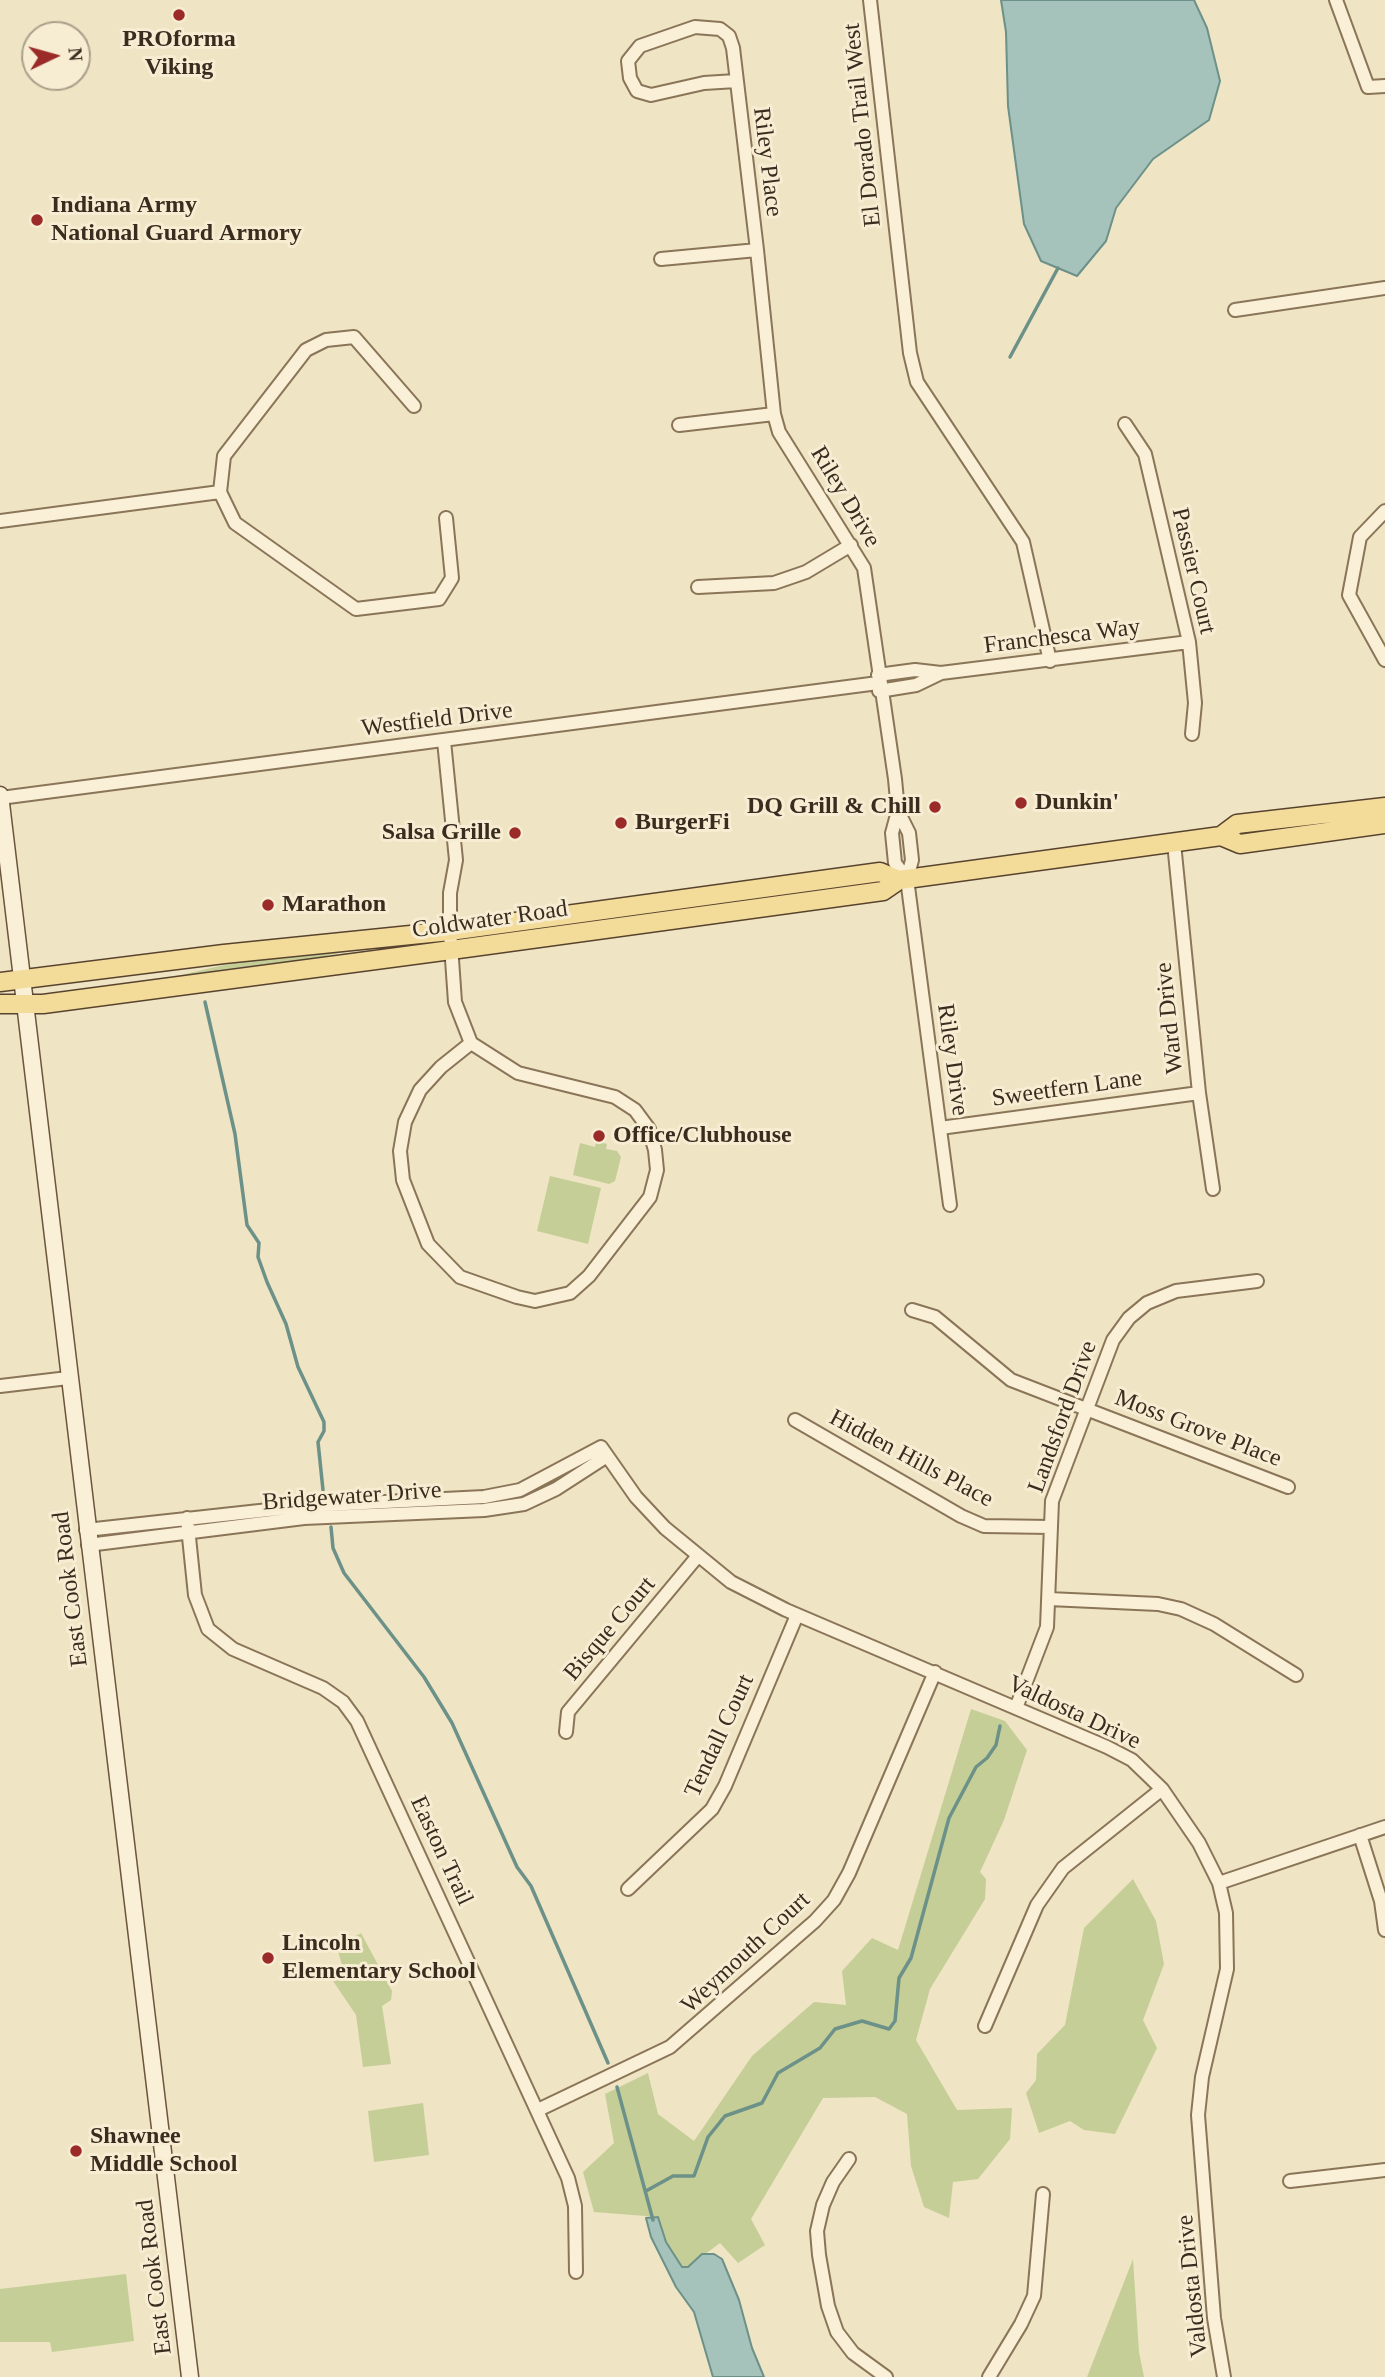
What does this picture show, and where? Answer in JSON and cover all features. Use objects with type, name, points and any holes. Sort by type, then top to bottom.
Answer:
[{"type":"main road","name":"East Cook Road","points":[[0,796],[190,2377]]},
{"type":"main road","name":"Coldwater Road","points":[[0,1004],[43,1004],[883,891],[903,880],[1221,836],[1237,824],[1385,807]]},
{"type":"main road","name":"Coldwater Road","points":[[1221,836],[1240,844],[1385,824]]},
{"type":"main road","name":"Coldwater Road","points":[[0,982],[224,954],[450,931],[880,872],[903,880]]},
{"type":"street","name":"El Dorado Trail West","points":[[870,0],[909,353],[917,382],[1023,542],[1050,661]]},
{"type":"street","points":[[1336,0],[1368,87],[1385,86]]},
{"type":"street","name":"Riley Place","points":[[736,80],[704,83],[651,95],[637,91],[628,61],[640,46],[695,27],[720,29],[729,36],[733,48],[757,250]]},
{"type":"street","points":[[661,259],[757,250]]},
{"type":"street","name":"Riley Drive","points":[[757,250],[774,414],[779,432],[864,568],[898,811],[892,833],[895,863],[903,880],[950,1205]]},
{"type":"street","points":[[1235,310],[1385,288]]},
{"type":"street","points":[[414,406],[354,337],[326,340],[306,350],[224,456],[220,492],[235,523],[356,609],[439,599],[452,578],[446,519]]},
{"type":"street","points":[[679,425],[774,414]]},
{"type":"street","name":"Passier Court","points":[[1125,424],[1145,454],[1189,642],[1195,703],[1192,734]]},
{"type":"street","points":[[0,521],[220,492]]},
{"type":"street","points":[[1385,511],[1360,537],[1349,595],[1385,660]]},
{"type":"street","points":[[698,587],[774,583],[806,572],[851,545]]},
{"type":"street","name":"Franchesca Way","points":[[878,683],[916,685],[941,673],[1189,642]]},
{"type":"street","name":"Westfield Drive","points":[[0,796],[444,741],[878,683]]},
{"type":"street","points":[[444,741],[456,860],[450,893],[455,1002],[471,1043],[518,1073],[615,1097],[635,1110],[649,1129],[655,1150],[657,1170],[650,1197],[589,1276],[570,1293],[535,1301],[460,1277],[441,1261],[428,1244],[403,1180],[400,1151],[405,1122],[420,1090],[440,1067],[471,1043]]},
{"type":"street","name":"Ward Drive","points":[[1174,843],[1199,1093],[1213,1189]]},
{"type":"street","name":"Sweetfern Lane","points":[[940,1128],[1199,1093]]},
{"type":"street","name":"Landsford Drive","points":[[1017,1708],[1042,1648],[1049,1599],[1052,1501],[1059,1476],[1113,1340],[1129,1318],[1147,1303],[1176,1291],[1257,1281]]},
{"type":"street","name":"Moss Grove Place","points":[[912,1310],[935,1317],[1011,1380],[1288,1487]]},
{"type":"street","points":[[0,1386],[68,1378]]},
{"type":"street","name":"Hidden Hills Place","points":[[795,1420],[984,1527],[1051,1527]]},
{"type":"street","name":"Bridgewater Drive","points":[[87,1537],[187,1525],[305,1506],[484,1497],[520,1490],[604,1452]]},
{"type":"street","name":"Valdosta Drive","points":[[604,1452],[636,1497],[697,1557],[730,1582],[797,1615],[935,1672],[1132,1760],[1162,1789],[1199,1843],[1219,1883],[1228,1940],[1227,1969],[1202,2077],[1198,2115],[1213,2318],[1224,2377]]},
{"type":"street","name":"Easton Trail","points":[[187,1525],[195,1595],[208,1629],[233,1649],[323,1688],[343,1702],[357,1721],[573,2191],[576,2272]]},
{"type":"street","name":"Bisque Court","points":[[566,1732],[568,1712],[697,1557]]},
{"type":"street","points":[[1049,1599],[1158,1604],[1181,1609],[1214,1624],[1296,1675]]},
{"type":"street","name":"Tendall Court","points":[[628,1889],[712,1810],[725,1786],[797,1615]]},
{"type":"street","name":"Weymouth Court","points":[[538,2110],[670,2047],[816,1921],[834,1900],[849,1873],[935,1672]]},
{"type":"street","points":[[985,2026],[1037,1905],[1063,1868],[1162,1789]]},
{"type":"street","points":[[1219,1883],[1385,1827]]},
{"type":"street","points":[[1360,1835],[1381,1901],[1385,1930]]},
{"type":"street","points":[[849,2159],[833,2182],[823,2204],[817,2231],[818,2255],[828,2306],[837,2332],[853,2353],[886,2377]]},
{"type":"street","points":[[1290,2181],[1385,2169]]},
{"type":"street","points":[[989,2377],[1021,2324],[1034,2296],[1043,2193]]},
{"type":"green space","points":[[367,947],[289,964],[142,984],[233,963]]},
{"type":"green space","points":[[596,1141],[607,1144],[606,1149],[617,1151],[621,1157],[615,1181],[609,1184],[573,1175],[580,1143],[595,1147]]},
{"type":"green space","points":[[550,1176],[601,1188],[588,1244],[537,1231]]},
{"type":"green space","points":[[971,1709],[1005,1721],[1027,1750],[1004,1820],[980,1872],[986,1879],[985,1899],[930,1989],[916,2040],[957,2110],[1012,2108],[1010,2139],[978,2179],[953,2182],[949,2218],[924,2207],[911,2166],[907,2114],[875,2097],[823,2098],[751,2219],[765,2245],[738,2263],[720,2243],[688,2267],[682,2267],[666,2242],[658,2217],[594,2212],[583,2172],[614,2143],[605,2094],[648,2073],[658,2114],[694,2141],[752,2056],[814,2002],[846,2005],[842,1971],[872,1938],[898,1950]]},
{"type":"green space","points":[[1133,1879],[1156,1921],[1164,1964],[1143,2020],[1157,2048],[1115,2134],[1084,2130],[1070,2121],[1039,2133],[1026,2093],[1036,2080],[1037,2054],[1065,2025],[1084,1928]]},
{"type":"green space","points":[[361,1933],[392,1991],[391,2000],[382,2006],[391,2064],[363,2067],[356,2015],[327,1972],[343,1969],[337,1947]]},
{"type":"green space","points":[[423,2103],[429,2155],[374,2162],[368,2111]]},
{"type":"green space","points":[[1133,2259],[1139,2352],[1144,2377],[1087,2377]]},
{"type":"green space","points":[[126,2274],[134,2341],[52,2352],[50,2342],[0,2342],[0,2289]]},
{"type":"water","points":[[1001,0],[1194,0],[1207,28],[1220,81],[1209,120],[1153,159],[1116,208],[1106,241],[1077,276],[1041,261],[1024,224],[1008,106],[1006,32]]},
{"type":"water","points":[[658,2217],[666,2242],[682,2267],[688,2267],[702,2254],[714,2254],[722,2259],[739,2300],[752,2348],[764,2377],[713,2377],[694,2312],[676,2287],[651,2237],[646,2218]]},
{"type":"waterway","points":[[1010,357],[1058,268]]},
{"type":"waterway","points":[[205,1002],[235,1134],[247,1225],[259,1243],[258,1257],[267,1282],[286,1324],[298,1367],[324,1422],[324,1431],[318,1442],[323,1490]]},
{"type":"waterway","points":[[331,1527],[333,1548],[344,1573],[424,1677],[452,1723],[517,1867],[531,1886],[608,2063]]},
{"type":"waterway","points":[[646,2191],[673,2176],[694,2176],[708,2137],[725,2116],[762,2103],[778,2073],[820,2048],[835,2029],[862,2021],[889,2029],[895,2021],[899,1978],[911,1958],[949,1818],[976,1767],[996,1745],[1000,1726]]},
{"type":"waterway","points":[[617,2087],[653,2220]]},
{"type":"place","name":"PROforma Viking","points":[[179,15]]},
{"type":"place","name":"Indiana Army National Guard Armory","points":[[37,220]]},
{"type":"place","name":"Dunkin'","points":[[1021,803]]},
{"type":"place","name":"DQ Grill & Chill","points":[[935,807]]},
{"type":"place","name":"BurgerFi","points":[[621,823]]},
{"type":"place","name":"Salsa Grille","points":[[515,833]]},
{"type":"place","name":"Marathon","points":[[268,905]]},
{"type":"place","name":"Office/Clubhouse","points":[[599,1136]]},
{"type":"place","name":"Lincoln Elementary School","points":[[268,1958]]},
{"type":"place","name":"Shawnee Middle School","points":[[76,2151]]}]
